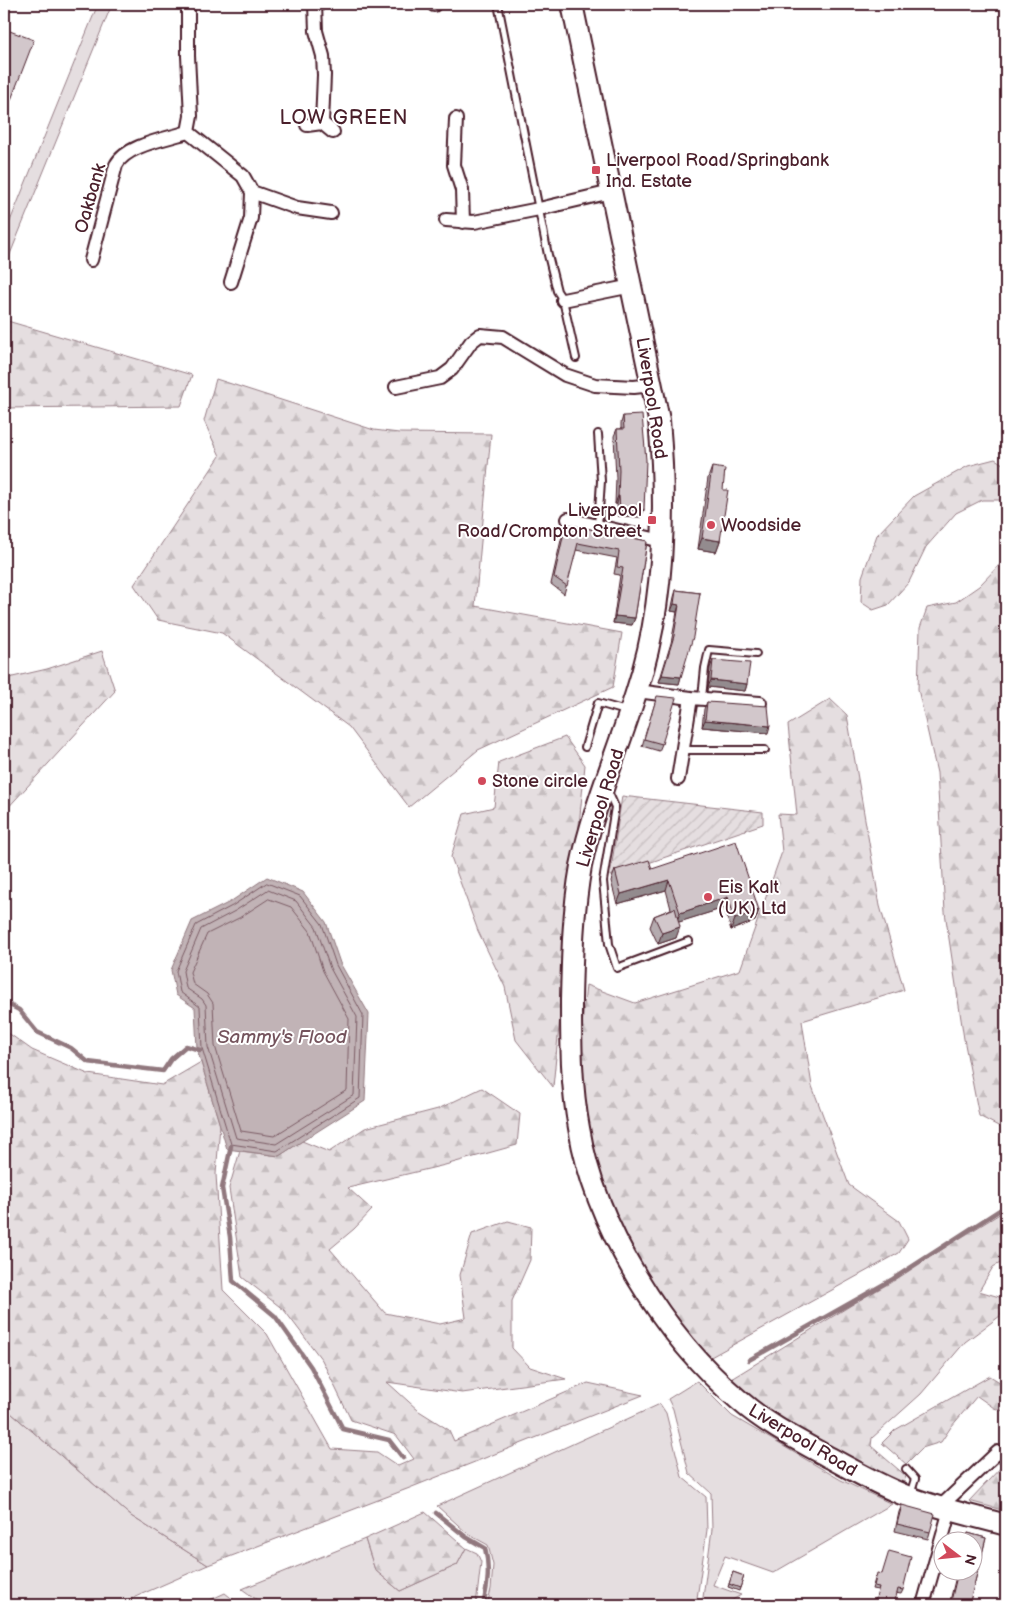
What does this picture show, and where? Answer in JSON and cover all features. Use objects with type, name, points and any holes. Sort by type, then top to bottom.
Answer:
[{"type":"main road","name":"Liverpool Road","points":[[572,4],[659,420],[663,462],[662,541],[650,641],[637,691],[589,833],[576,894],[573,923],[572,1055],[579,1128],[586,1158],[604,1212],[631,1268],[647,1295],[688,1348],[740,1402],[783,1432],[861,1475],[909,1497],[945,1509],[1006,1525]]},
{"type":"street","points":[[188,4],[191,116],[188,132],[243,176],[252,192],[251,218],[230,282]]},
{"type":"street","points":[[316,4],[316,32],[323,56],[324,75],[322,123]]},
{"type":"street","points":[[456,119],[454,165],[462,190],[463,222]]},
{"type":"street","points":[[308,125],[322,123],[333,132]]},
{"type":"street","name":"Oakbank","points":[[91,260],[119,159],[133,149],[188,132]]},
{"type":"street","points":[[252,192],[297,208],[331,213]]},
{"type":"street","points":[[446,220],[474,222],[611,192]]},
{"type":"street","points":[[563,300],[632,286]]},
{"type":"street","points":[[396,387],[440,378],[452,369],[471,342],[480,335],[503,337],[565,375],[595,385],[634,387],[652,385]]},
{"type":"street","points":[[568,519],[662,541]]},
{"type":"street","points":[[637,691],[760,703]]},
{"type":"street","points":[[678,779],[696,698]]},
{"type":"street","points":[[923,1605],[945,1509],[998,1452]]},
{"type":"lane","points":[[498,4],[548,255],[557,292],[563,300],[576,358]]},
{"type":"lane","points":[[598,434],[601,481],[598,526]]},
{"type":"lane","points":[[696,698],[709,650],[756,654]]},
{"type":"lane","points":[[585,747],[598,703],[630,712]]},
{"type":"lane","points":[[683,750],[765,750]]},
{"type":"lane","points":[[605,784],[616,807],[603,881],[609,944],[617,968],[690,940]]},
{"type":"lane","points":[[906,1469],[916,1480],[909,1497]]},
{"type":"green space","points":[[98,4],[112,4],[4,269],[4,236]]},
{"type":"green space","points":[[4,320],[192,375],[181,406],[4,408]]},
{"type":"green space","points":[[216,379],[374,430],[399,433],[491,434],[475,606],[622,633],[613,687],[478,750],[409,807],[349,727],[222,633],[158,620],[134,585],[220,456],[204,421]]},
{"type":"green space","points":[[995,459],[1006,466],[1006,500],[982,500],[956,513],[926,547],[909,582],[888,605],[873,610],[861,602],[862,577],[877,535],[914,496],[968,466]]},
{"type":"green space","points":[[1006,558],[1006,710],[1004,722],[1006,728],[1006,1130],[979,1116],[964,1039],[945,912],[937,773],[918,689],[920,628],[927,608],[956,602],[979,586]]},
{"type":"green space","points":[[102,651],[115,691],[4,812],[4,679],[47,669]]},
{"type":"green space","points":[[830,699],[847,715],[880,906],[904,990],[802,1021],[812,1086],[849,1185],[899,1221],[908,1239],[899,1253],[709,1358],[659,1297],[615,1229],[587,1136],[580,1046],[586,985],[635,1003],[740,970],[782,852],[778,814],[797,815],[788,725]]},
{"type":"green space","points":[[565,737],[585,765],[553,1087],[516,1040],[505,987],[478,931],[451,857],[464,814],[494,807],[499,762]]},
{"type":"green space","points":[[622,796],[763,812],[763,824],[610,876]]},
{"type":"green space","points":[[4,1030],[32,1050],[88,1074],[162,1085],[201,1062],[220,1125],[216,1174],[223,1290],[267,1334],[332,1449],[377,1452],[398,1466],[414,1459],[396,1435],[351,1420],[322,1360],[284,1310],[242,1277],[229,1188],[240,1151],[279,1156],[302,1141],[329,1152],[365,1128],[438,1109],[482,1088],[520,1114],[517,1145],[445,1165],[348,1188],[372,1210],[354,1229],[330,1249],[385,1313],[440,1324],[466,1318],[460,1275],[472,1234],[508,1221],[531,1227],[530,1260],[512,1301],[512,1348],[530,1367],[566,1379],[462,1393],[387,1382],[419,1411],[449,1430],[454,1441],[588,1383],[643,1395],[407,1489],[208,1565],[131,1516],[4,1407]]},
{"type":"green space","points":[[1006,1210],[1006,1260],[993,1267],[979,1291],[1006,1299],[1006,1305],[1000,1316],[965,1342],[921,1394],[872,1438],[871,1446],[906,1476],[903,1485],[791,1425],[750,1396],[731,1379]]},
{"type":"green space","points":[[990,1376],[1006,1386],[1006,1412],[994,1408],[977,1396],[941,1442],[922,1448],[906,1464],[882,1443],[895,1430]]},
{"type":"green space","points":[[697,1381],[732,1416],[841,1480],[892,1504],[773,1573],[725,1556],[713,1585],[741,1595],[724,1605],[702,1605],[712,1529],[711,1493],[689,1473],[673,1409],[668,1399]]},
{"type":"green space","points":[[660,1404],[666,1413],[682,1477],[706,1497],[707,1530],[696,1605],[487,1605],[491,1589],[493,1565],[488,1545],[468,1534],[437,1506]]},
{"type":"green space","points":[[4,1407],[131,1516],[208,1565],[117,1605],[4,1605]]},
{"type":"green space","points":[[1006,1462],[1006,1511],[969,1501]]},
{"type":"green space","points":[[425,1512],[466,1548],[457,1565],[400,1591],[375,1570],[365,1539]]},
{"type":"green space","points":[[365,1539],[375,1570],[400,1591],[457,1565],[466,1548],[477,1553],[481,1562],[476,1605],[264,1605],[242,1589]]},
{"type":"green space","points":[[225,1593],[240,1605],[199,1605]]},
{"type":"water","name":"Sammy's Flood","points":[[267,877],[303,892],[326,922],[340,963],[369,1014],[365,1101],[279,1156],[227,1149],[197,1049],[195,1008],[176,995],[171,970],[192,921],[230,902]]},
{"type":"building","points":[[7,30],[34,40],[4,118],[4,37]]},
{"type":"building","points":[[642,415],[646,460],[644,510],[620,509],[618,496],[617,429],[624,429],[623,416]]},
{"type":"building","name":"Woodside","points":[[712,467],[725,469],[723,490],[728,490],[720,541],[702,538]]},
{"type":"building","points":[[566,524],[647,541],[635,618],[615,616],[623,568],[617,567],[619,551],[578,543],[567,586],[554,577]]},
{"type":"building","points":[[676,590],[700,593],[693,637],[681,677],[662,675],[674,636],[679,605],[674,604]]},
{"type":"building","points":[[713,660],[750,663],[747,684],[711,680]]},
{"type":"building","points":[[657,696],[676,698],[662,744],[644,739]]},
{"type":"building","points":[[707,702],[768,706],[770,726],[705,720]]},
{"type":"building","name":"Eis Kalt (UK) Ltd","points":[[736,841],[759,910],[735,919],[728,897],[680,913],[669,880],[621,894],[615,870],[649,860],[652,869]]},
{"type":"building","points":[[675,908],[680,927],[662,933],[654,916]]},
{"type":"building","points":[[902,1505],[935,1514],[930,1532],[897,1524]]},
{"type":"building","points":[[982,1537],[986,1538],[982,1554]]},
{"type":"building","points":[[889,1551],[911,1557],[903,1590],[898,1589],[894,1605],[874,1605],[879,1587],[874,1586],[877,1573],[882,1574]]},
{"type":"building","points":[[733,1572],[744,1576],[740,1588],[729,1584]]},
{"type":"building","points":[[956,1582],[975,1582],[969,1605],[947,1605],[951,1601]]},
{"type":"waterway","points":[[4,1002],[19,1010],[37,1032],[71,1048],[88,1062],[163,1071],[171,1059],[186,1046],[200,1050]]},
{"type":"waterway","points":[[231,1146],[222,1188],[230,1237],[233,1281],[275,1316],[311,1367],[343,1429],[389,1440],[403,1458]]},
{"type":"waterway","points":[[749,1360],[893,1279],[1006,1206]]},
{"type":"waterway","points":[[436,1513],[466,1537],[485,1548],[488,1576],[483,1605]]},
{"type":"place","name":"Liverpool Road/Springbank Ind. Estate","points":[[596,170]]},
{"type":"place","name":"Liverpool Road/Crompton Street","points":[[652,520]]},
{"type":"place","name":"Woodside","points":[[711,525]]},
{"type":"place","name":"Stone circle","points":[[482,781]]},
{"type":"place","name":"Eis Kalt (UK) Ltd","points":[[708,897]]},
{"type":"district","name":"LOW GREEN","points":[[344,117]]}]
